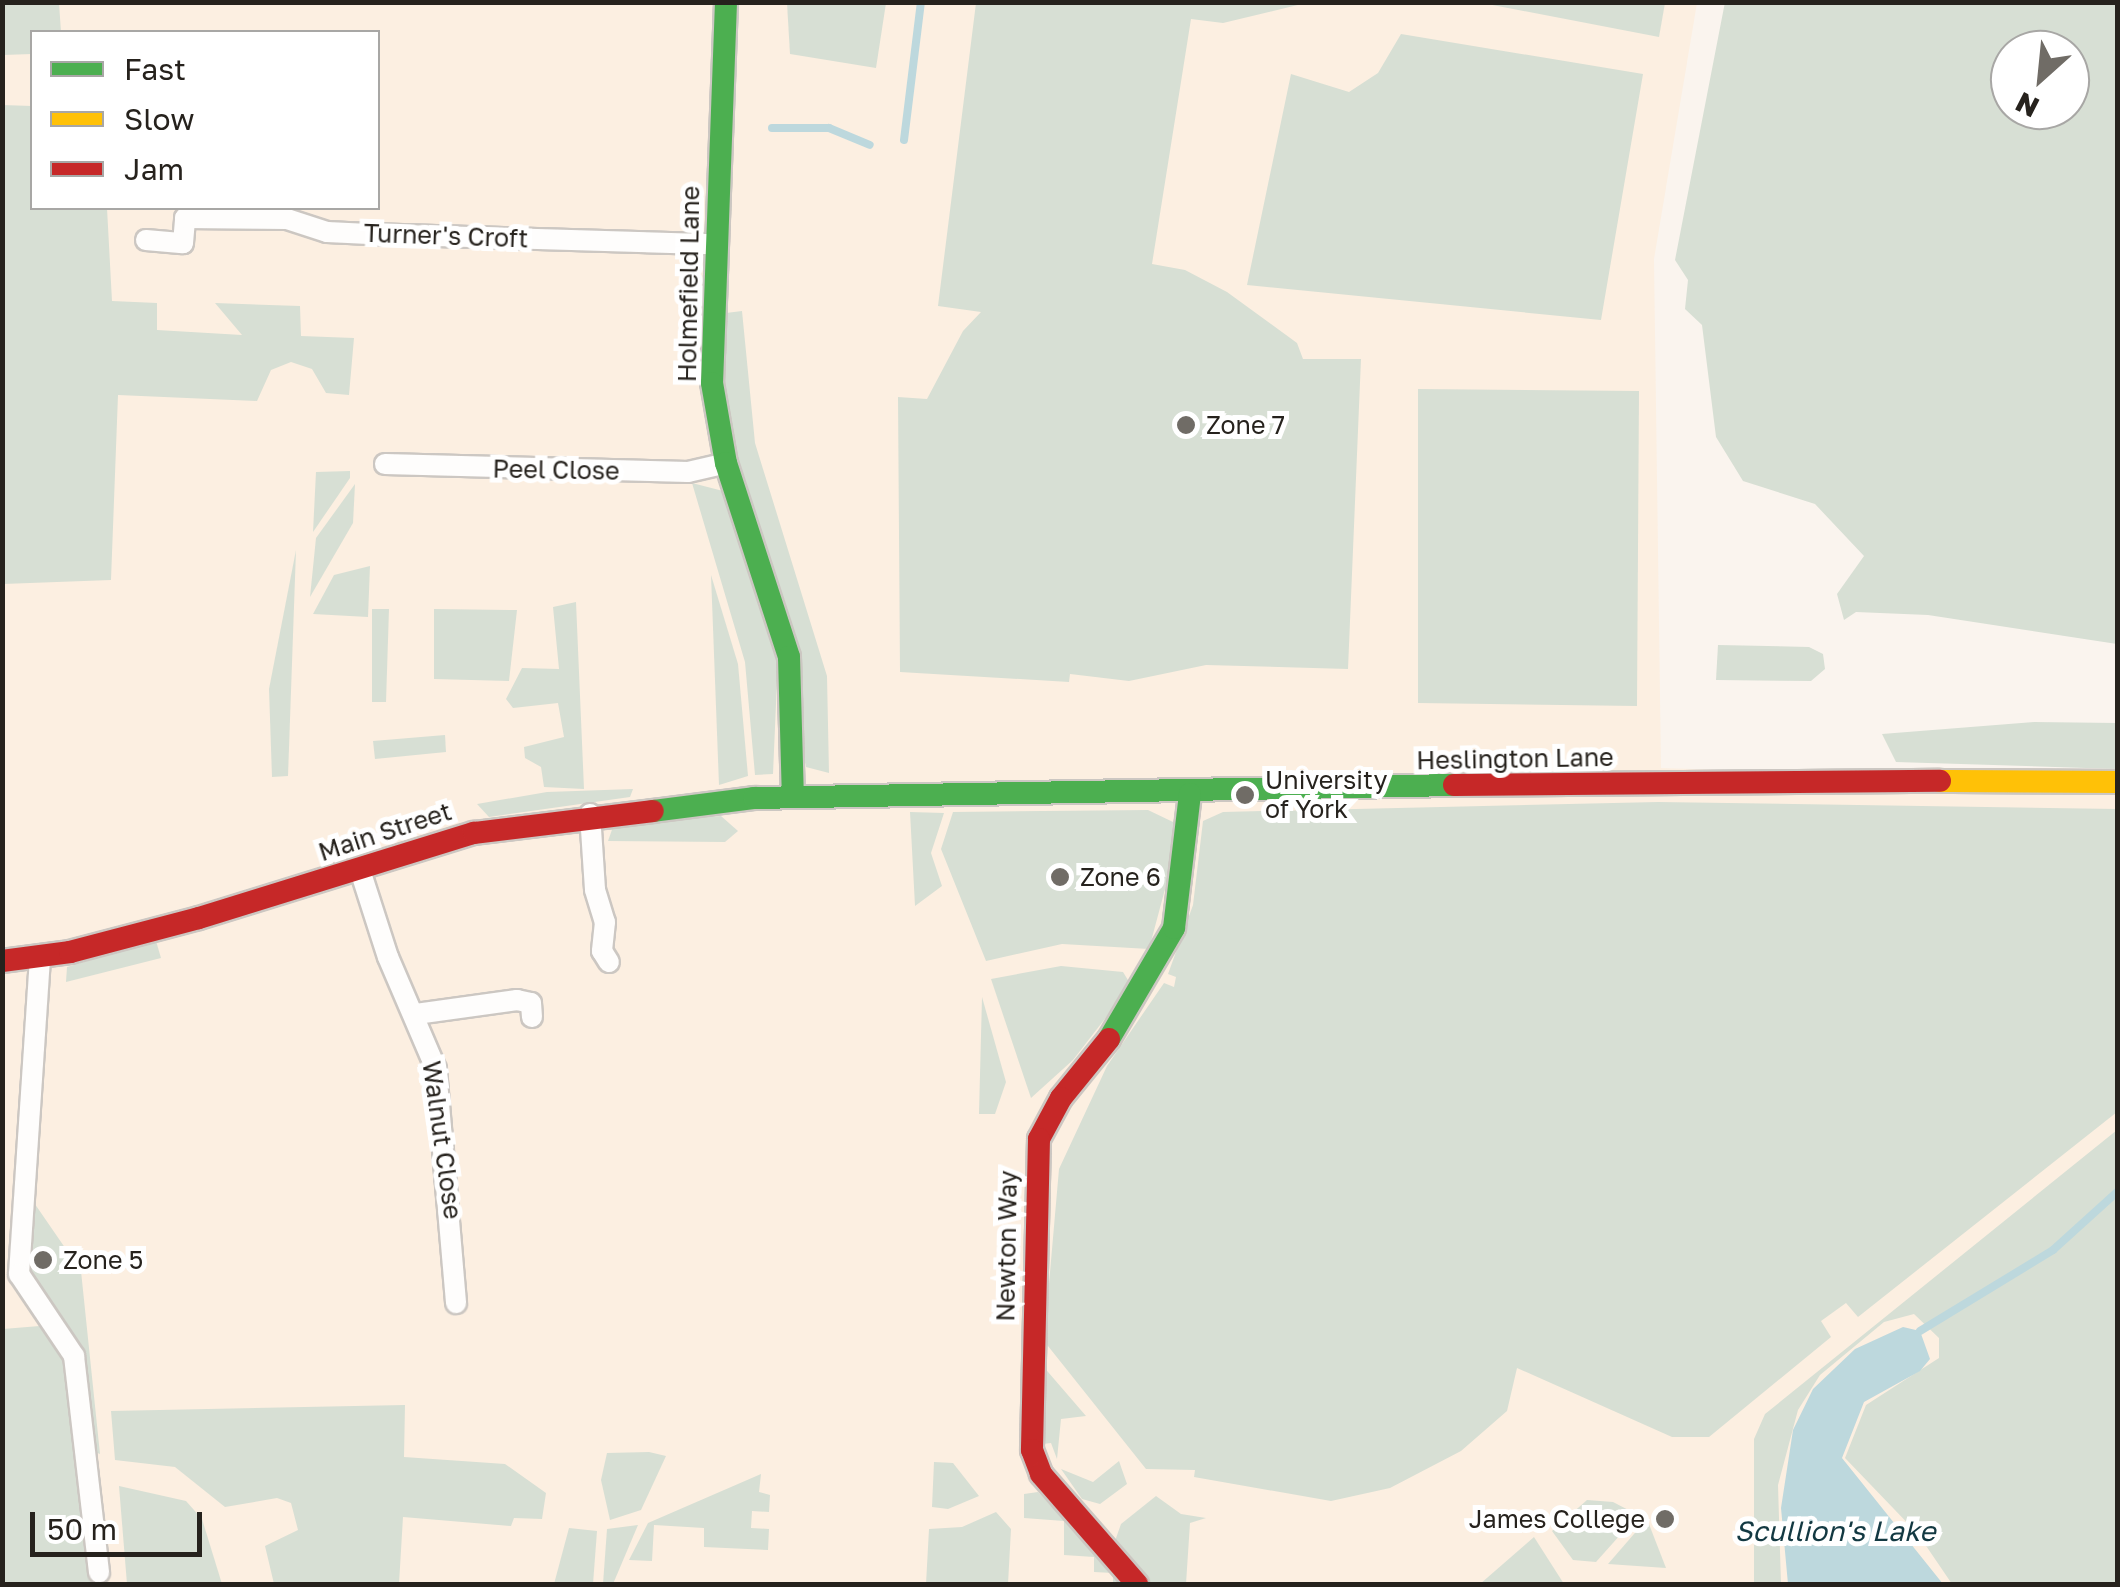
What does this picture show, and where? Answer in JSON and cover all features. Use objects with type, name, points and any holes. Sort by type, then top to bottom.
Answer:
[{"type":"street","name":"Holmefield Lane","points":[[726,2],[726,104],[713,244],[712,383],[726,464],[789,657],[793,796]]},
{"type":"street","name":"Turner's Croft","points":[[146,240],[183,244],[185,218],[287,219],[328,232],[713,244]]},
{"type":"street","name":"Peel Close","points":[[385,464],[688,472],[726,464]]},
{"type":"street","name":"Heslington Lane","points":[[793,796],[1190,794],[1708,780],[2118,782]]},
{"type":"street","name":"Newton Way","points":[[1137,1584],[1041,1474],[1032,1450],[1035,1180],[1039,1139],[1061,1098],[1122,1024],[1174,928],[1190,794]]},
{"type":"street","name":"Main Street","points":[[2,961],[40,958],[360,870],[474,832],[590,814],[793,796]]},
{"type":"street","points":[[590,814],[595,890],[604,906],[602,951],[609,962]]},
{"type":"street","name":"Walnut Close","points":[[360,870],[388,957],[416,1014],[436,1069],[456,1303]]},
{"type":"street","points":[[40,958],[19,1274],[74,1356],[99,1574]]},
{"type":"street","points":[[416,1014],[517,1000],[531,1004],[532,1017]]},
{"type":"shaded area","points":[[3,2],[59,3],[61,30],[30,30],[30,54],[3,55]]},
{"type":"shaded area","points":[[1665,2],[1659,37],[1482,3]]},
{"type":"shaded area","points":[[1725,2],[2117,3],[2117,644],[1928,615],[1856,612],[1844,620],[1837,594],[1864,556],[1815,504],[1743,481],[1716,437],[1702,325],[1685,309],[1688,280],[1675,260]]},
{"type":"shaded area","name":"Zone 6","points":[[3,3],[1697,3],[1654,259],[1661,768],[2117,782],[2117,1584],[3,1584]]},
{"type":"shaded area","points":[[787,3],[886,3],[876,68],[790,54]]},
{"type":"shaded area","points":[[976,3],[1306,3],[1223,23],[1191,19],[1152,264],[1185,270],[1227,292],[1297,343],[1303,359],[1361,359],[1348,669],[1206,665],[1129,681],[1070,674],[1069,682],[900,672],[898,397],[927,399],[963,331],[981,312],[938,306]]},
{"type":"shaded area","points":[[1401,34],[1643,74],[1601,320],[1247,285],[1291,74],[1349,92],[1378,73]]},
{"type":"shaded area","points":[[2,105],[30,106],[30,210],[107,210],[112,301],[157,303],[157,330],[242,335],[215,303],[300,306],[301,336],[354,338],[349,395],[326,393],[312,369],[291,362],[271,370],[257,401],[118,395],[111,580],[3,584]]},
{"type":"shaded area","points":[[742,311],[755,443],[827,676],[829,773],[806,767],[724,395],[726,313]]},
{"type":"shaded area","points":[[1418,389],[1639,391],[1637,706],[1418,703]]},
{"type":"shaded area","points":[[350,471],[350,478],[313,532],[316,472]]},
{"type":"shaded area","points":[[692,483],[723,491],[778,658],[773,774],[755,775],[745,662]]},
{"type":"shaded area","points":[[355,484],[353,523],[310,597],[316,538]]},
{"type":"shaded area","points":[[296,550],[288,776],[272,777],[269,689]]},
{"type":"shaded area","points":[[370,566],[368,617],[313,614],[334,575]]},
{"type":"shaded area","points":[[711,575],[738,664],[748,776],[719,785]]},
{"type":"shaded area","points":[[576,602],[584,789],[544,787],[541,767],[525,758],[524,747],[564,737],[558,703],[513,708],[506,699],[522,668],[559,669],[553,607]]},
{"type":"shaded area","points":[[372,609],[389,609],[386,702],[372,702]]},
{"type":"shaded area","points":[[434,609],[517,610],[509,681],[434,679]]},
{"type":"shaded area","points":[[1718,645],[1809,647],[1823,654],[1825,669],[1811,681],[1716,680]]},
{"type":"shaded area","points":[[2034,722],[2117,723],[2117,769],[1896,762],[1882,734]]},
{"type":"shaded area","points":[[445,735],[446,752],[375,759],[373,741]]},
{"type":"shaded area","points":[[633,789],[630,797],[489,817],[477,804],[547,792]]},
{"type":"shaded area","points":[[1658,802],[2117,809],[2117,1112],[1858,1317],[1846,1303],[1821,1321],[1831,1337],[1709,1437],[1672,1437],[1517,1368],[1507,1411],[1461,1451],[1390,1488],[1331,1501],[1194,1477],[1195,1470],[1146,1469],[1044,1341],[1059,1169],[1107,1066],[1164,983],[1174,987],[1176,977],[1168,974],[1193,905],[1203,821],[1223,812]]},
{"type":"shaded area","points":[[1148,810],[1173,822],[1172,863],[1149,949],[1062,944],[986,961],[941,849],[953,812]]},
{"type":"shaded area","points":[[910,812],[944,813],[931,853],[942,886],[915,906]]},
{"type":"shaded area","points":[[721,816],[738,831],[725,842],[608,841],[614,824]]},
{"type":"shaded area","points":[[156,941],[161,958],[66,982],[67,967]]},
{"type":"shaded area","points":[[1061,966],[1123,972],[1131,985],[1073,1060],[1031,1098],[991,979]]},
{"type":"shaded area","points":[[982,997],[1006,1082],[995,1114],[979,1114]]},
{"type":"shaded area","points":[[2117,1130],[2117,1584],[1952,1584],[1918,1534],[1845,1458],[1866,1405],[1939,1358],[1939,1338],[1914,1314],[1884,1322],[1820,1375],[1798,1410],[1778,1485],[1781,1584],[1754,1584],[1754,1439],[1765,1414]]},
{"type":"shaded area","points":[[28,1194],[81,1271],[100,1454],[95,1452],[76,1340],[66,1327],[101,1584],[3,1584],[3,1329],[64,1324],[29,1275]]},
{"type":"shaded area","points":[[1042,1365],[1086,1416],[1061,1419],[1057,1459],[1051,1443],[1043,1444]]},
{"type":"shaded area","points":[[405,1405],[404,1457],[505,1464],[546,1493],[542,1519],[514,1518],[511,1526],[403,1517],[399,1584],[274,1584],[265,1546],[298,1530],[291,1503],[277,1498],[225,1507],[175,1467],[115,1460],[111,1411]]},
{"type":"shaded area","points":[[649,1452],[666,1456],[641,1510],[610,1520],[601,1480],[607,1453]]},
{"type":"shaded area","points":[[1119,1461],[1127,1484],[1100,1504],[1082,1499],[1061,1469],[1093,1482]]},
{"type":"shaded area","points":[[934,1462],[953,1463],[979,1496],[948,1509],[932,1507]]},
{"type":"shaded area","points":[[761,1474],[759,1492],[770,1495],[769,1512],[752,1511],[751,1528],[769,1529],[768,1550],[704,1547],[704,1528],[654,1525],[652,1561],[629,1560],[648,1523]]},
{"type":"shaded area","points":[[119,1486],[186,1501],[202,1519],[222,1584],[127,1584]]},
{"type":"shaded area","points":[[1038,1492],[1125,1584],[1113,1584],[1113,1573],[1094,1572],[1094,1557],[1064,1555],[1064,1521],[1024,1518],[1024,1494]]},
{"type":"shaded area","points":[[1156,1496],[1181,1514],[1206,1518],[1190,1523],[1186,1584],[1150,1584],[1115,1541],[1121,1524]]},
{"type":"shaded area","points":[[1587,1500],[1613,1502],[1638,1515],[1596,1562],[1573,1560],[1552,1531]]},
{"type":"shaded area","points":[[996,1512],[1011,1529],[1008,1584],[926,1584],[929,1529],[962,1527]]},
{"type":"shaded area","points":[[1647,1519],[1666,1568],[1608,1564]]},
{"type":"shaded area","points":[[638,1525],[613,1584],[603,1584],[607,1529]]},
{"type":"shaded area","points":[[569,1528],[597,1531],[593,1584],[554,1584]]},
{"type":"shaded area","points":[[1534,1537],[1564,1584],[1480,1584]]},
{"type":"water","name":"Scullion's Lake","points":[[1903,1327],[1920,1331],[1930,1359],[1920,1371],[1864,1402],[1842,1458],[1943,1584],[1788,1584],[1781,1508],[1793,1430],[1813,1389],[1855,1349]]},
{"type":"waterway","points":[[904,140],[921,2]]},
{"type":"waterway","points":[[772,128],[829,128],[870,145]]},
{"type":"waterway","points":[[1920,1331],[2053,1250],[2118,1191]]},
{"type":"traffic: fast","points":[[726,2],[712,383],[726,463],[789,657],[793,796]]},
{"type":"traffic: fast","points":[[653,811],[754,798],[1454,785]]},
{"type":"traffic: fast","points":[[1109,1039],[1174,928],[1190,794]]},
{"type":"traffic: slow","points":[[1940,781],[2118,782]]},
{"type":"traffic: jam","points":[[1454,785],[1940,781]]},
{"type":"traffic: jam","points":[[2,961],[70,952],[199,918],[474,833],[653,811]]},
{"type":"traffic: jam","points":[[1109,1039],[1061,1098],[1039,1139],[1032,1450],[1041,1474],[1137,1584]]},
{"type":"place","name":"Zone 7","points":[[1186,425]]},
{"type":"place","name":"University of York","points":[[1245,795]]},
{"type":"place","name":"Zone 6","points":[[1060,877]]},
{"type":"place","name":"Zone 5","points":[[43,1260]]},
{"type":"place","name":"James College","points":[[1665,1519]]}]
